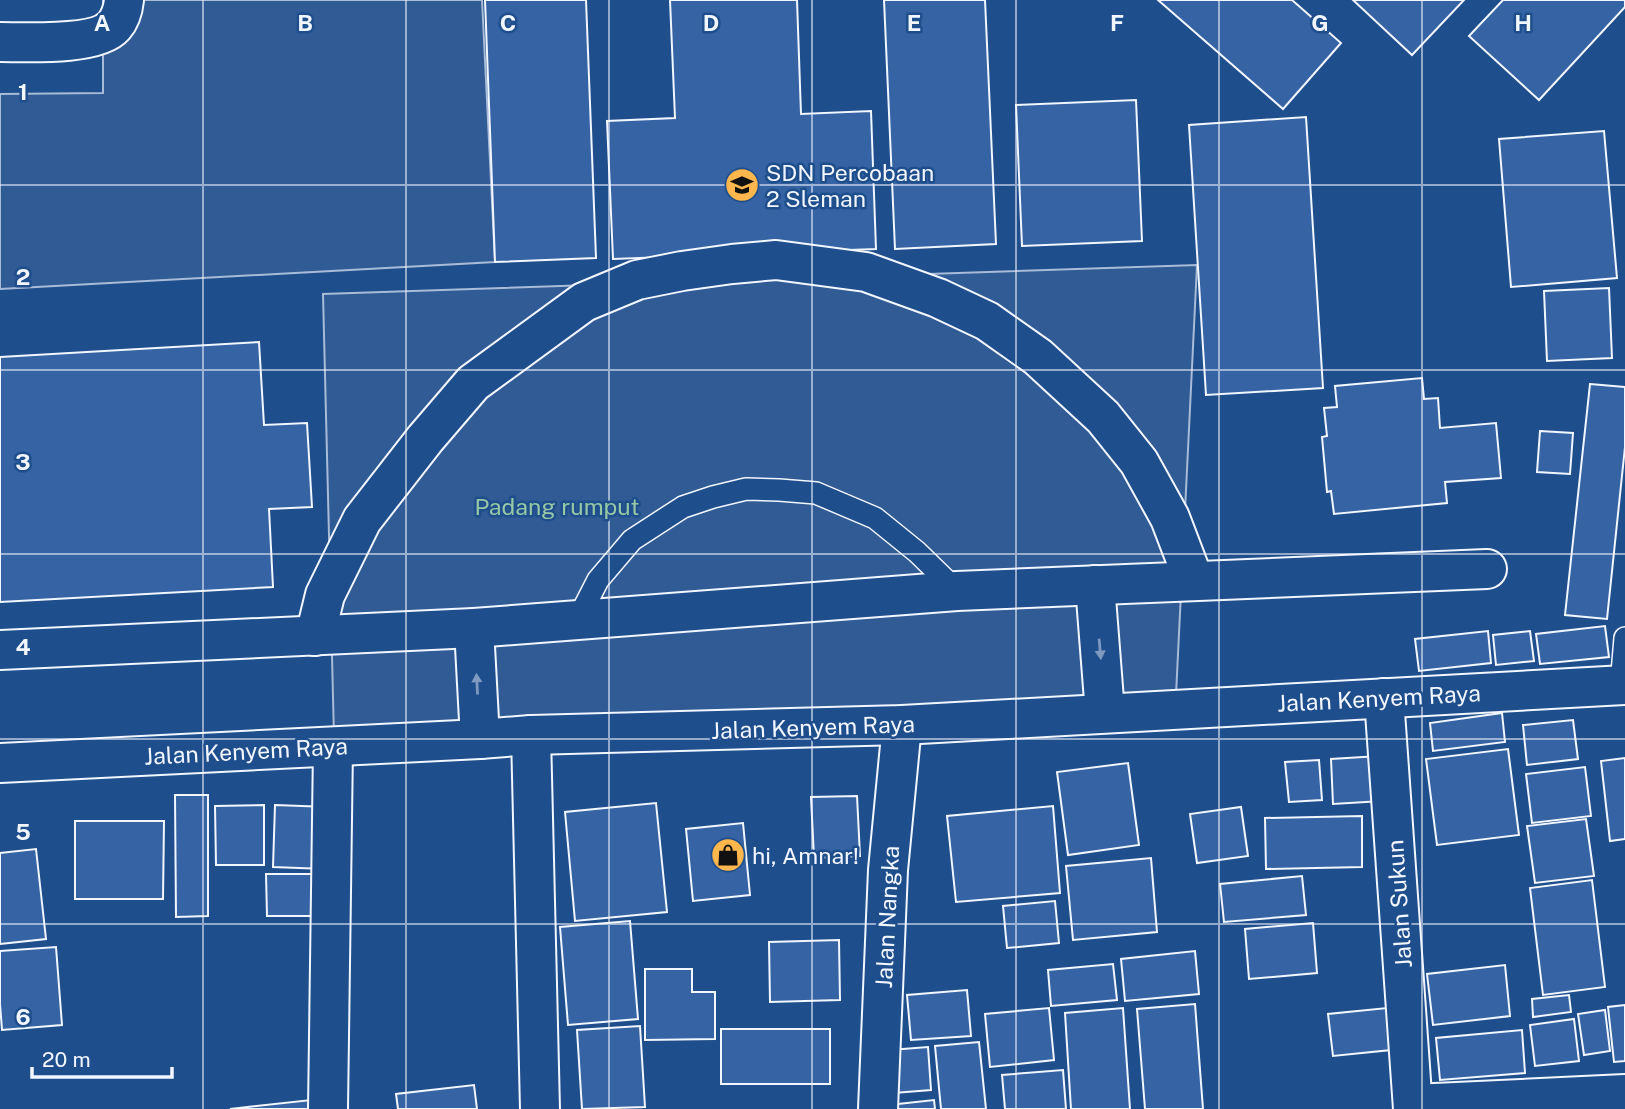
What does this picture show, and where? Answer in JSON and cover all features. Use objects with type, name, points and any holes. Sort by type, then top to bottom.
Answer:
[{"type":"street","points":[[0,42],[62,41],[94,37],[113,28],[122,14],[124,0]]},
{"type":"street","points":[[315,636],[325,595],[362,520],[472,383],[584,302],[595,297],[638,280],[682,271],[776,260],[866,272],[938,298],[987,321],[1038,357],[1104,417],[1139,462],[1170,518],[1194,581]]},
{"type":"street","points":[[0,650],[474,628],[957,591],[1487,569]]},
{"type":"street","points":[[1095,585],[1105,713]]},
{"type":"street","points":[[474,628],[480,739]]},
{"type":"street","name":"Jalan Kenyem Raya","points":[[0,763],[531,735],[902,725],[1623,685]]},
{"type":"street","name":"Jalan Sukun","points":[[1384,698],[1413,1107]]},
{"type":"street","name":"Jalan Nangka","points":[[878,1109],[888,870],[902,725]]},
{"type":"street","points":[[531,735],[540,1109]]},
{"type":"street","points":[[328,1109],[333,747]]},
{"type":"street","points":[[1413,1107],[1625,1094]]},
{"type":"lane","points":[[577,621],[598,579],[632,540],[683,507],[746,489],[816,493],[875,518],[917,552],[957,591]]},
{"type":"lane","points":[[1623,685],[1625,638]]},
{"type":"shaded area","points":[[103,0],[482,0],[495,262],[0,289],[0,94],[103,93]]},
{"type":"shaded area","name":"Padang rumput","points":[[1197,265],[1176,695],[334,737],[323,294]]},
{"type":"building","points":[[485,0],[586,0],[596,258],[495,262]]},
{"type":"building","name":"SDN Percobaan 2 Sleman","points":[[670,0],[797,0],[801,114],[871,111],[876,249],[613,259],[607,121],[675,118]]},
{"type":"building","name":"SDN Percobaan 2 Sleman","points":[[884,0],[985,0],[996,244],[895,249]]},
{"type":"building","points":[[1158,0],[1292,0],[1341,43],[1283,109]]},
{"type":"building","points":[[1353,0],[1464,0],[1412,55]]},
{"type":"building","points":[[1503,0],[1625,0],[1625,7],[1539,100],[1469,36]]},
{"type":"building","points":[[1136,100],[1142,241],[1022,246],[1016,105]]},
{"type":"building","points":[[1306,117],[1323,388],[1206,395],[1189,125]]},
{"type":"building","points":[[1604,131],[1617,278],[1511,287],[1499,139]]},
{"type":"building","points":[[1609,288],[1612,358],[1547,361],[1544,291]]},
{"type":"building","points":[[259,342],[264,425],[307,423],[312,507],[269,509],[273,587],[0,602],[0,357]]},
{"type":"building","points":[[1422,378],[1424,399],[1438,398],[1440,428],[1496,423],[1501,478],[1445,482],[1447,503],[1334,514],[1331,491],[1327,492],[1322,437],[1327,436],[1324,408],[1337,407],[1335,386]]},
{"type":"building","points":[[1590,384],[1625,387],[1625,447],[1607,619],[1565,615]]},
{"type":"building","points":[[1540,431],[1573,433],[1570,474],[1537,472]]},
{"type":"building","points":[[1605,626],[1609,657],[1540,664],[1536,634]]},
{"type":"building","points":[[1488,631],[1491,663],[1419,671],[1415,639]]},
{"type":"building","points":[[1530,631],[1534,661],[1496,665],[1493,635]]},
{"type":"building","points":[[1502,713],[1505,742],[1433,751],[1430,723]]},
{"type":"building","points":[[1573,720],[1578,759],[1527,765],[1523,725]]},
{"type":"building","points":[[1508,749],[1519,835],[1437,845],[1426,759]]},
{"type":"building","points":[[1379,756],[1382,801],[1333,804],[1331,759]]},
{"type":"building","points":[[1625,758],[1625,839],[1610,841],[1601,761]]},
{"type":"building","points":[[1319,760],[1322,800],[1289,802],[1285,762]]},
{"type":"building","points":[[1128,763],[1139,845],[1068,855],[1057,772]]},
{"type":"building","points":[[1585,767],[1591,816],[1532,823],[1526,774]]},
{"type":"building","points":[[175,795],[208,795],[208,916],[176,917]]},
{"type":"building","points":[[857,796],[860,856],[814,858],[811,797]]},
{"type":"building","points":[[656,803],[667,912],[575,921],[565,812]]},
{"type":"building","points":[[264,805],[264,865],[216,865],[215,806]]},
{"type":"building","points":[[275,805],[328,807],[325,869],[273,867]]},
{"type":"building","points":[[1053,806],[1060,893],[956,902],[947,816]]},
{"type":"building","points":[[1241,807],[1248,856],[1197,863],[1190,814]]},
{"type":"building","points":[[1362,816],[1362,867],[1266,869],[1265,818]]},
{"type":"building","points":[[1586,819],[1594,876],[1535,883],[1527,826]]},
{"type":"building","points":[[75,821],[164,821],[163,899],[75,899]]},
{"type":"building","points":[[743,823],[750,895],[693,901],[686,829]]},
{"type":"building","points":[[36,849],[46,939],[0,944],[0,853]]},
{"type":"building","points":[[1151,858],[1157,932],[1073,940],[1066,866]]},
{"type":"building","points":[[266,874],[319,874],[318,916],[267,916]]},
{"type":"building","points":[[1302,876],[1306,915],[1224,922],[1220,884]]},
{"type":"building","points":[[1592,880],[1605,987],[1543,995],[1530,888]]},
{"type":"building","points":[[1055,901],[1059,943],[1007,948],[1003,906]]},
{"type":"building","points":[[630,921],[638,1019],[568,1025],[560,927]]},
{"type":"building","points":[[1313,923],[1317,973],[1249,979],[1245,929]]},
{"type":"building","points":[[839,940],[840,1000],[770,1002],[769,942]]},
{"type":"building","points":[[56,947],[62,1025],[2,1030],[0,951]]},
{"type":"building","points":[[1195,951],[1199,994],[1125,1001],[1121,959]]},
{"type":"building","points":[[1113,964],[1117,1000],[1051,1006],[1048,970]]},
{"type":"building","points":[[1505,965],[1510,1016],[1433,1025],[1427,974]]},
{"type":"building","points":[[645,969],[692,969],[692,992],[715,992],[715,1039],[645,1040]]},
{"type":"building","points":[[967,990],[971,1036],[911,1040],[907,995]]},
{"type":"building","points":[[1569,995],[1571,1012],[1533,1017],[1532,999]]},
{"type":"building","points":[[1195,1004],[1203,1109],[1145,1109],[1137,1009]]},
{"type":"building","points":[[1625,1005],[1625,1061],[1614,1062],[1608,1007]]},
{"type":"building","points":[[1049,1008],[1054,1060],[990,1067],[985,1014]]},
{"type":"building","points":[[1123,1008],[1130,1109],[1071,1109],[1065,1013]]},
{"type":"building","points":[[1387,1008],[1391,1050],[1333,1056],[1328,1014]]},
{"type":"building","points":[[1605,1010],[1610,1051],[1584,1055],[1578,1014]]},
{"type":"building","points":[[1574,1019],[1579,1061],[1535,1066],[1530,1025]]},
{"type":"building","points":[[640,1026],[645,1107],[582,1109],[577,1030]]},
{"type":"building","points":[[721,1029],[830,1029],[830,1084],[721,1084]]},
{"type":"building","points":[[1522,1030],[1525,1073],[1440,1080],[1436,1038]]},
{"type":"building","points":[[979,1042],[986,1109],[941,1109],[935,1046]]},
{"type":"building","points":[[928,1047],[931,1090],[894,1093],[890,1050]]},
{"type":"building","points":[[1063,1070],[1066,1109],[1005,1109],[1002,1075]]},
{"type":"building","points":[[474,1085],[477,1109],[398,1109],[396,1094]]},
{"type":"building","points":[[311,1100],[312,1109],[230,1109]]},
{"type":"building","points":[[934,1100],[935,1109],[889,1109],[889,1105]]},
{"type":"place","name":"SDN Percobaan 2 Sleman","points":[[742,185]]},
{"type":"place","name":"hi, Amnar!","points":[[728,855]]}]
